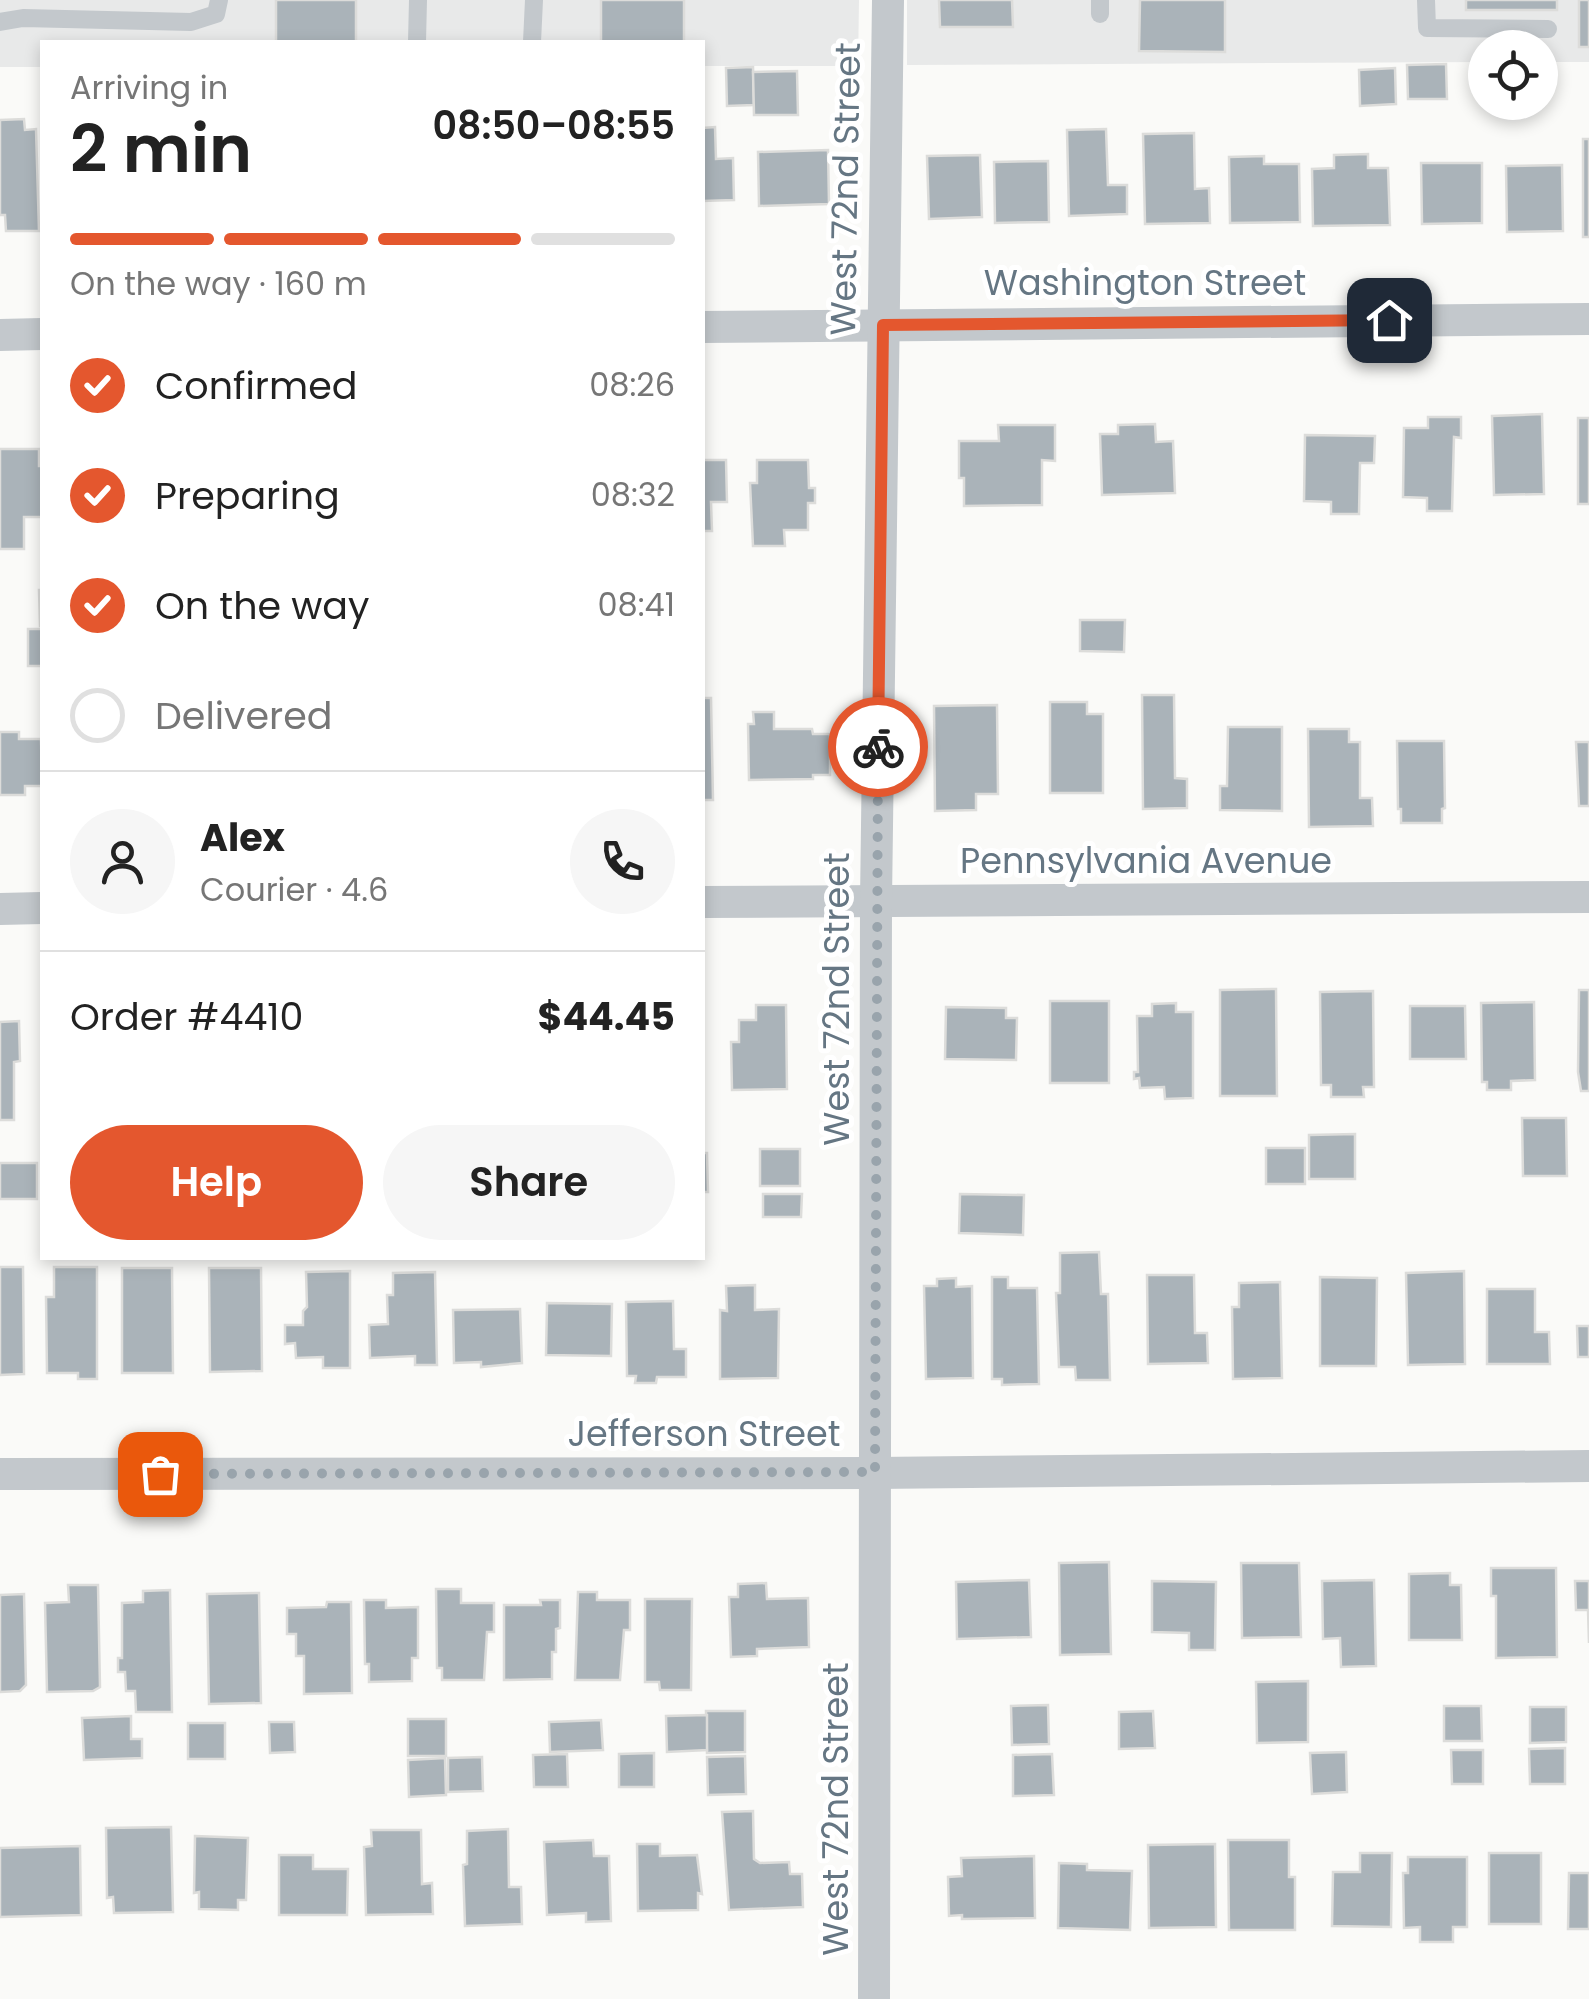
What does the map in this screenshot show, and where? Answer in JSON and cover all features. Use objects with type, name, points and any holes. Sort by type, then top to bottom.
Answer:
[{"type":"street","name":"West 72nd Street","points":[[874,1999],[876,901],[888,0]]},
{"type":"street","name":"Washington Street","points":[[705,327],[1589,318]]},
{"type":"street","points":[[0,335],[40,334]]},
{"type":"street","name":"Pennsylvania Avenue","points":[[705,902],[1589,898]]},
{"type":"street","points":[[0,909],[40,908]]},
{"type":"street","name":"Jefferson Street","points":[[0,1474],[1589,1466]]},
{"type":"lane","points":[[0,22],[23,18],[192,22],[216,14],[220,0]]},
{"type":"lane","points":[[417,40],[418,0]]},
{"type":"lane","points":[[532,40],[534,0]]},
{"type":"lane","points":[[1426,0],[1426,28],[1548,29]]},
{"type":"shaded area","points":[[0,0],[859,0],[858,66],[705,66],[705,40],[40,40],[40,67],[0,67]]},
{"type":"shaded area","points":[[907,0],[1589,0],[1589,62],[1558,62],[1558,30],[1468,30],[1468,62],[907,65]]},
{"type":"building","points":[[276,0],[356,0],[356,40],[276,40]]},
{"type":"building","points":[[601,0],[684,0],[684,40],[601,40]]},
{"type":"building","points":[[939,0],[1012,0],[1013,27],[940,27]]},
{"type":"building","points":[[1140,0],[1225,0],[1225,52],[1139,51]]},
{"type":"building","points":[[1466,0],[1557,0],[1557,10],[1466,10]]},
{"type":"building","points":[[1579,0],[1589,0],[1589,47],[1579,47]]},
{"type":"building","points":[[1446,64],[1447,99],[1408,99],[1407,65]]},
{"type":"building","points":[[753,67],[754,105],[727,106],[726,68]]},
{"type":"building","points":[[1395,68],[1396,104],[1360,106],[1359,70]]},
{"type":"building","points":[[797,71],[798,115],[754,115],[753,72]]},
{"type":"building","points":[[24,119],[25,130],[36,129],[39,231],[6,231],[5,215],[0,215],[0,120]]},
{"type":"building","points":[[715,127],[716,159],[733,158],[734,200],[705,201],[705,128]]},
{"type":"building","points":[[1106,129],[1108,185],[1127,185],[1127,214],[1069,216],[1067,130]]},
{"type":"building","points":[[1194,133],[1195,189],[1209,188],[1210,223],[1145,224],[1143,134]]},
{"type":"building","points":[[1583,139],[1589,139],[1589,237],[1583,237]]},
{"type":"building","points":[[828,150],[829,204],[759,206],[758,152]]},
{"type":"building","points":[[1368,154],[1368,168],[1388,168],[1390,225],[1313,226],[1312,169],[1334,168],[1334,155]]},
{"type":"building","points":[[980,155],[982,217],[929,219],[927,156]]},
{"type":"building","points":[[1264,156],[1264,164],[1299,164],[1300,222],[1230,223],[1229,157]]},
{"type":"building","points":[[1048,161],[1049,222],[995,223],[994,162]]},
{"type":"building","points":[[1421,163],[1482,163],[1482,223],[1422,224]]},
{"type":"building","points":[[1562,165],[1563,231],[1507,232],[1506,166]]},
{"type":"building","points":[[1542,414],[1544,494],[1494,495],[1492,416]]},
{"type":"building","points":[[1428,417],[1461,417],[1461,438],[1454,437],[1452,511],[1427,511],[1427,498],[1403,497],[1404,428],[1428,428]]},
{"type":"building","points":[[1578,418],[1589,418],[1589,504],[1578,504]]},
{"type":"building","points":[[1155,424],[1156,442],[1173,441],[1175,493],[1102,495],[1100,434],[1118,434],[1118,425]]},
{"type":"building","points":[[998,425],[1055,425],[1055,461],[1042,460],[1042,505],[964,506],[959,441],[999,441]]},
{"type":"building","points":[[1305,435],[1375,436],[1374,463],[1360,463],[1359,514],[1331,514],[1331,502],[1304,501]]},
{"type":"building","points":[[0,449],[39,449],[40,517],[24,517],[24,549],[0,549]]},
{"type":"building","points":[[705,460],[726,460],[727,502],[711,502],[712,531],[705,531]]},
{"type":"building","points":[[757,460],[808,460],[809,488],[815,488],[815,503],[808,503],[808,530],[784,530],[785,546],[753,546],[750,483],[757,483]]},
{"type":"building","points":[[1080,620],[1125,620],[1124,652],[1080,651]]},
{"type":"building","points":[[28,629],[40,629],[40,666],[28,666]]},
{"type":"building","points":[[1142,695],[1174,695],[1175,778],[1187,779],[1187,808],[1143,809]]},
{"type":"building","points":[[705,698],[711,698],[713,800],[705,800]]},
{"type":"building","points":[[1050,702],[1087,702],[1087,714],[1103,714],[1103,793],[1050,793]]},
{"type":"building","points":[[997,705],[998,794],[976,794],[976,810],[935,811],[934,706]]},
{"type":"building","points":[[753,712],[774,712],[774,729],[812,729],[813,734],[830,734],[830,775],[749,780],[748,724],[754,724]]},
{"type":"building","points":[[1228,727],[1282,727],[1282,811],[1220,810],[1220,786],[1227,786]]},
{"type":"building","points":[[1308,729],[1349,729],[1349,742],[1360,742],[1360,798],[1372,798],[1373,826],[1309,827]]},
{"type":"building","points":[[0,732],[19,732],[19,739],[40,739],[40,786],[25,786],[25,795],[0,795]]},
{"type":"building","points":[[1397,741],[1444,741],[1442,823],[1401,823]]},
{"type":"building","points":[[1576,742],[1589,742],[1589,806],[1579,806]]},
{"type":"building","points":[[1276,989],[1277,1096],[1220,1096],[1220,990]]},
{"type":"building","points":[[1579,990],[1589,990],[1589,1091],[1581,1091],[1578,1072]]},
{"type":"building","points":[[1373,991],[1374,1087],[1363,1087],[1364,1097],[1331,1097],[1331,1085],[1321,1085],[1320,992]]},
{"type":"building","points":[[1050,1001],[1109,1001],[1109,1083],[1050,1083]]},
{"type":"building","points":[[1534,1002],[1535,1080],[1511,1081],[1511,1090],[1487,1090],[1487,1082],[1482,1082],[1481,1003]]},
{"type":"building","points":[[1176,1003],[1176,1012],[1193,1012],[1193,1098],[1165,1099],[1164,1087],[1140,1088],[1139,1078],[1134,1079],[1134,1072],[1138,1072],[1137,1016],[1152,1016],[1152,1004]]},
{"type":"building","points":[[756,1005],[786,1005],[787,1089],[732,1090],[731,1042],[739,1042],[739,1020],[756,1020]]},
{"type":"building","points":[[1410,1006],[1465,1006],[1466,1059],[1410,1059]]},
{"type":"building","points":[[946,1007],[1006,1008],[1006,1018],[1017,1018],[1016,1060],[945,1059]]},
{"type":"building","points":[[19,1021],[20,1061],[14,1062],[14,1120],[0,1120],[0,1022]]},
{"type":"building","points":[[1522,1118],[1566,1118],[1567,1176],[1523,1176]]},
{"type":"building","points":[[1355,1134],[1355,1179],[1309,1179],[1309,1135]]},
{"type":"building","points":[[1266,1148],[1305,1148],[1305,1184],[1266,1184]]},
{"type":"building","points":[[760,1149],[800,1149],[800,1186],[760,1186]]},
{"type":"building","points":[[705,1153],[707,1153],[705,1192]]},
{"type":"building","points":[[0,1163],[37,1163],[37,1199],[0,1199]]},
{"type":"building","points":[[763,1194],[802,1194],[801,1217],[763,1217]]},
{"type":"building","points":[[960,1194],[1024,1195],[1023,1235],[959,1233]]},
{"type":"building","points":[[1099,1252],[1101,1294],[1108,1294],[1110,1380],[1076,1380],[1075,1367],[1059,1367],[1056,1293],[1060,1293],[1060,1253]]},
{"type":"building","points":[[0,1267],[23,1267],[24,1374],[0,1375]]},
{"type":"building","points":[[54,1267],[97,1267],[97,1379],[78,1379],[78,1373],[47,1373],[46,1297],[54,1297]]},
{"type":"building","points":[[122,1268],[172,1268],[173,1373],[122,1373]]},
{"type":"building","points":[[209,1268],[261,1268],[262,1371],[210,1372]]},
{"type":"building","points":[[350,1271],[350,1368],[323,1368],[323,1357],[296,1358],[295,1343],[285,1344],[285,1325],[303,1325],[306,1272]]},
{"type":"building","points":[[1464,1271],[1465,1364],[1408,1365],[1406,1273]]},
{"type":"building","points":[[435,1272],[437,1365],[415,1365],[415,1356],[370,1358],[369,1325],[388,1324],[387,1295],[393,1295],[393,1273]]},
{"type":"building","points":[[1147,1275],[1194,1275],[1195,1333],[1207,1333],[1208,1363],[1148,1364]]},
{"type":"building","points":[[992,1277],[1008,1277],[1008,1288],[1037,1288],[1039,1384],[1002,1385],[1002,1379],[992,1379]]},
{"type":"building","points":[[1320,1277],[1377,1278],[1376,1366],[1320,1366]]},
{"type":"building","points":[[956,1278],[956,1287],[972,1286],[973,1378],[926,1379],[924,1286],[937,1286],[937,1279]]},
{"type":"building","points":[[1280,1282],[1282,1378],[1233,1379],[1232,1307],[1239,1307],[1239,1283]]},
{"type":"building","points":[[755,1285],[755,1310],[779,1309],[778,1378],[720,1379],[720,1310],[727,1311],[726,1286]]},
{"type":"building","points":[[1487,1289],[1535,1289],[1535,1332],[1549,1332],[1550,1364],[1487,1364]]},
{"type":"building","points":[[673,1301],[674,1349],[686,1349],[686,1377],[657,1377],[656,1383],[635,1383],[636,1376],[627,1376],[626,1302]]},
{"type":"building","points":[[547,1303],[612,1304],[611,1356],[546,1355]]},
{"type":"building","points":[[520,1309],[522,1363],[481,1367],[481,1362],[454,1363],[453,1310]]},
{"type":"building","points":[[1577,1326],[1589,1326],[1589,1357],[1578,1357]]},
{"type":"building","points":[[1109,1562],[1111,1654],[1060,1655],[1059,1563]]},
{"type":"building","points":[[1241,1563],[1299,1563],[1301,1637],[1242,1638]]},
{"type":"building","points":[[1491,1568],[1556,1568],[1557,1657],[1496,1658],[1496,1596],[1491,1596]]},
{"type":"building","points":[[1450,1573],[1450,1585],[1461,1585],[1462,1640],[1409,1640],[1409,1574]]},
{"type":"building","points":[[1029,1580],[1031,1637],[957,1639],[956,1582]]},
{"type":"building","points":[[1374,1580],[1376,1666],[1341,1667],[1340,1638],[1323,1639],[1322,1581]]},
{"type":"building","points":[[1152,1581],[1216,1582],[1215,1650],[1189,1650],[1189,1633],[1152,1632]]},
{"type":"building","points":[[1575,1581],[1589,1581],[1589,1643],[1588,1610],[1576,1610]]},
{"type":"building","points":[[766,1583],[767,1599],[808,1598],[809,1647],[757,1649],[757,1656],[731,1657],[729,1597],[738,1597],[738,1584]]},
{"type":"building","points":[[68,1585],[98,1585],[100,1687],[93,1691],[47,1692],[45,1603],[69,1602]]},
{"type":"building","points":[[436,1589],[461,1589],[461,1603],[494,1603],[494,1632],[487,1632],[484,1680],[442,1680],[442,1668],[437,1668]]},
{"type":"building","points":[[170,1590],[172,1712],[136,1712],[135,1691],[126,1691],[125,1672],[118,1672],[118,1658],[122,1658],[122,1603],[143,1602],[143,1591]]},
{"type":"building","points":[[578,1592],[597,1592],[597,1600],[630,1600],[630,1630],[624,1630],[620,1680],[575,1680]]},
{"type":"building","points":[[259,1593],[261,1703],[209,1704],[207,1594]]},
{"type":"building","points":[[24,1594],[26,1685],[20,1691],[0,1692],[0,1595]]},
{"type":"building","points":[[645,1599],[692,1599],[691,1690],[660,1690],[659,1682],[645,1682]]},
{"type":"building","points":[[364,1600],[386,1600],[386,1608],[418,1607],[418,1658],[412,1658],[412,1681],[369,1682]]},
{"type":"building","points":[[540,1600],[560,1600],[552,1679],[504,1680],[504,1605],[541,1605]]},
{"type":"building","points":[[327,1602],[351,1602],[352,1693],[304,1694],[304,1656],[296,1656],[296,1634],[287,1634],[287,1608],[326,1607]]},
{"type":"building","points":[[1308,1681],[1308,1742],[1257,1743],[1256,1682]]},
{"type":"building","points":[[1048,1705],[1049,1744],[1012,1745],[1011,1706]]},
{"type":"building","points":[[1444,1706],[1481,1706],[1482,1741],[1444,1741]]},
{"type":"building","points":[[1530,1707],[1566,1707],[1566,1742],[1530,1743]]},
{"type":"building","points":[[706,1711],[745,1711],[745,1752],[707,1753]]},
{"type":"building","points":[[1153,1711],[1155,1748],[1119,1749],[1119,1712]]},
{"type":"building","points":[[707,1715],[707,1750],[667,1752],[666,1716]]},
{"type":"building","points":[[131,1716],[131,1739],[142,1739],[142,1758],[84,1760],[82,1718]]},
{"type":"building","points":[[408,1719],[446,1719],[446,1756],[408,1756]]},
{"type":"building","points":[[601,1720],[603,1750],[550,1752],[549,1722]]},
{"type":"building","points":[[269,1722],[294,1722],[295,1752],[270,1753]]},
{"type":"building","points":[[188,1723],[225,1723],[225,1759],[188,1759]]},
{"type":"building","points":[[1565,1748],[1565,1784],[1530,1784],[1529,1749]]},
{"type":"building","points":[[1451,1750],[1483,1750],[1483,1784],[1452,1784]]},
{"type":"building","points":[[1346,1752],[1347,1792],[1312,1794],[1310,1753]]},
{"type":"building","points":[[654,1753],[654,1787],[619,1787],[619,1754]]},
{"type":"building","points":[[567,1754],[568,1787],[534,1787],[533,1755]]},
{"type":"building","points":[[1052,1754],[1054,1795],[1013,1796],[1013,1755]]},
{"type":"building","points":[[745,1756],[746,1794],[708,1795],[707,1757]]},
{"type":"building","points":[[482,1757],[483,1791],[448,1792],[448,1758]]},
{"type":"building","points":[[445,1758],[446,1795],[409,1797],[408,1760]]},
{"type":"building","points":[[753,1811],[754,1859],[760,1863],[789,1862],[790,1874],[802,1874],[803,1907],[729,1910],[722,1812]]},
{"type":"building","points":[[171,1827],[173,1912],[114,1913],[113,1897],[107,1898],[106,1828]]},
{"type":"building","points":[[508,1829],[509,1887],[521,1887],[522,1924],[465,1926],[463,1865],[467,1864],[467,1831]]},
{"type":"building","points":[[371,1830],[421,1830],[422,1884],[432,1883],[433,1914],[366,1915],[364,1847],[372,1846]]},
{"type":"building","points":[[195,1836],[248,1838],[246,1900],[238,1900],[238,1910],[199,1909],[199,1892],[194,1893]]},
{"type":"building","points":[[593,1840],[594,1856],[609,1856],[611,1921],[586,1922],[586,1913],[547,1915],[544,1842]]},
{"type":"building","points":[[1228,1840],[1289,1840],[1289,1877],[1295,1877],[1295,1930],[1229,1930]]},
{"type":"building","points":[[637,1844],[660,1844],[660,1856],[697,1855],[702,1894],[698,1893],[698,1910],[638,1911]]},
{"type":"building","points":[[1215,1844],[1216,1927],[1149,1928],[1148,1845]]},
{"type":"building","points":[[80,1846],[81,1915],[0,1917],[0,1848]]},
{"type":"building","points":[[1360,1853],[1392,1853],[1391,1927],[1332,1926],[1333,1872],[1360,1872]]},
{"type":"building","points":[[1489,1853],[1541,1853],[1541,1924],[1489,1924]]},
{"type":"building","points":[[279,1855],[313,1855],[313,1869],[348,1869],[347,1915],[279,1915]]},
{"type":"building","points":[[1034,1856],[1035,1918],[949,1916],[948,1877],[962,1876],[961,1858]]},
{"type":"building","points":[[1408,1857],[1467,1857],[1467,1927],[1453,1927],[1453,1942],[1420,1942],[1420,1927],[1404,1928],[1403,1873],[1408,1873]]},
{"type":"building","points":[[1059,1863],[1087,1864],[1087,1870],[1132,1871],[1130,1930],[1058,1928]]},
{"type":"building","points":[[1569,1873],[1589,1873],[1589,1929],[1568,1929]]},
{"type":"way so far","points":[[160,1474],[875,1472],[878,747]]},
{"type":"route","points":[[878,747],[883,325],[1389,320]]}]
